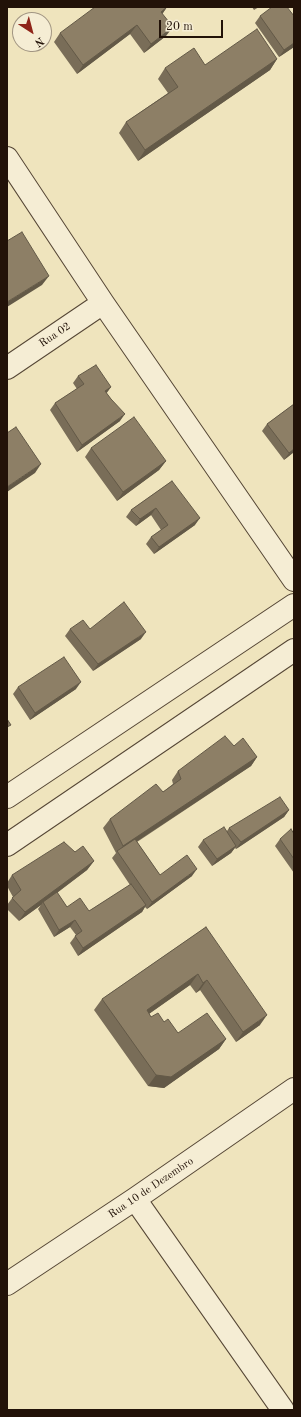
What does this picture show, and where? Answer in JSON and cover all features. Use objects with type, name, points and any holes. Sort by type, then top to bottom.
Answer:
[{"type":"street","points":[[7,158],[102,303],[294,580]]},
{"type":"street","name":"Rua 02","points":[[7,368],[102,303]]},
{"type":"street","points":[[7,797],[294,605]]},
{"type":"street","points":[[7,845],[294,650]]},
{"type":"street","name":"Rua 10 de Dezembro","points":[[7,1284],[135,1199],[294,1089]]},
{"type":"street","points":[[135,1199],[283,1410]]},
{"type":"building","points":[[95,7],[167,7],[161,12],[173,27],[151,44],[137,25],[83,65],[60,33]]},
{"type":"building","points":[[272,7],[287,7],[294,16],[294,43],[284,50],[260,16]]},
{"type":"building","points":[[257,29],[277,59],[145,150],[126,122],[178,87],[165,68],[194,48],[205,65]]},
{"type":"building","points":[[22,232],[49,276],[7,302],[7,241]]},
{"type":"building","points":[[96,365],[111,387],[105,391],[125,414],[82,445],[55,403],[84,384],[78,376]]},
{"type":"building","points":[[294,404],[294,449],[289,453],[267,424]]},
{"type":"building","points":[[134,417],[166,461],[123,492],[91,448]]},
{"type":"building","points":[[16,427],[41,464],[7,487],[7,433]]},
{"type":"building","points":[[172,481],[200,518],[159,547],[151,537],[168,525],[156,508],[140,519],[131,510]]},
{"type":"building","points":[[124,602],[146,632],[98,664],[70,629],[83,620],[90,629]]},
{"type":"building","points":[[64,657],[81,682],[35,713],[18,687]]},
{"type":"building","points":[[7,719],[11,725],[7,727]]},
{"type":"building","points":[[225,736],[234,746],[243,738],[257,757],[123,846],[110,819],[156,784],[163,792],[181,779],[178,771]]},
{"type":"building","points":[[280,797],[289,810],[241,842],[229,828]]},
{"type":"building","points":[[224,827],[236,846],[217,859],[203,840]]},
{"type":"building","points":[[291,829],[294,834],[294,859],[280,839]]},
{"type":"building","points":[[135,839],[160,875],[187,855],[197,869],[152,902],[117,851]]},
{"type":"building","points":[[64,842],[75,852],[83,846],[94,861],[25,912],[12,898],[21,890],[12,875]]},
{"type":"building","points":[[131,884],[146,905],[83,948],[75,936],[82,931],[75,920],[59,930],[43,902],[57,892],[67,907],[80,898],[89,911]]},
{"type":"building","points":[[206,927],[267,1015],[243,1032],[207,980],[203,983],[198,974],[147,1010],[151,1017],[158,1013],[164,1022],[168,1019],[178,1033],[207,1013],[226,1039],[171,1077],[156,1075],[102,999]]}]
